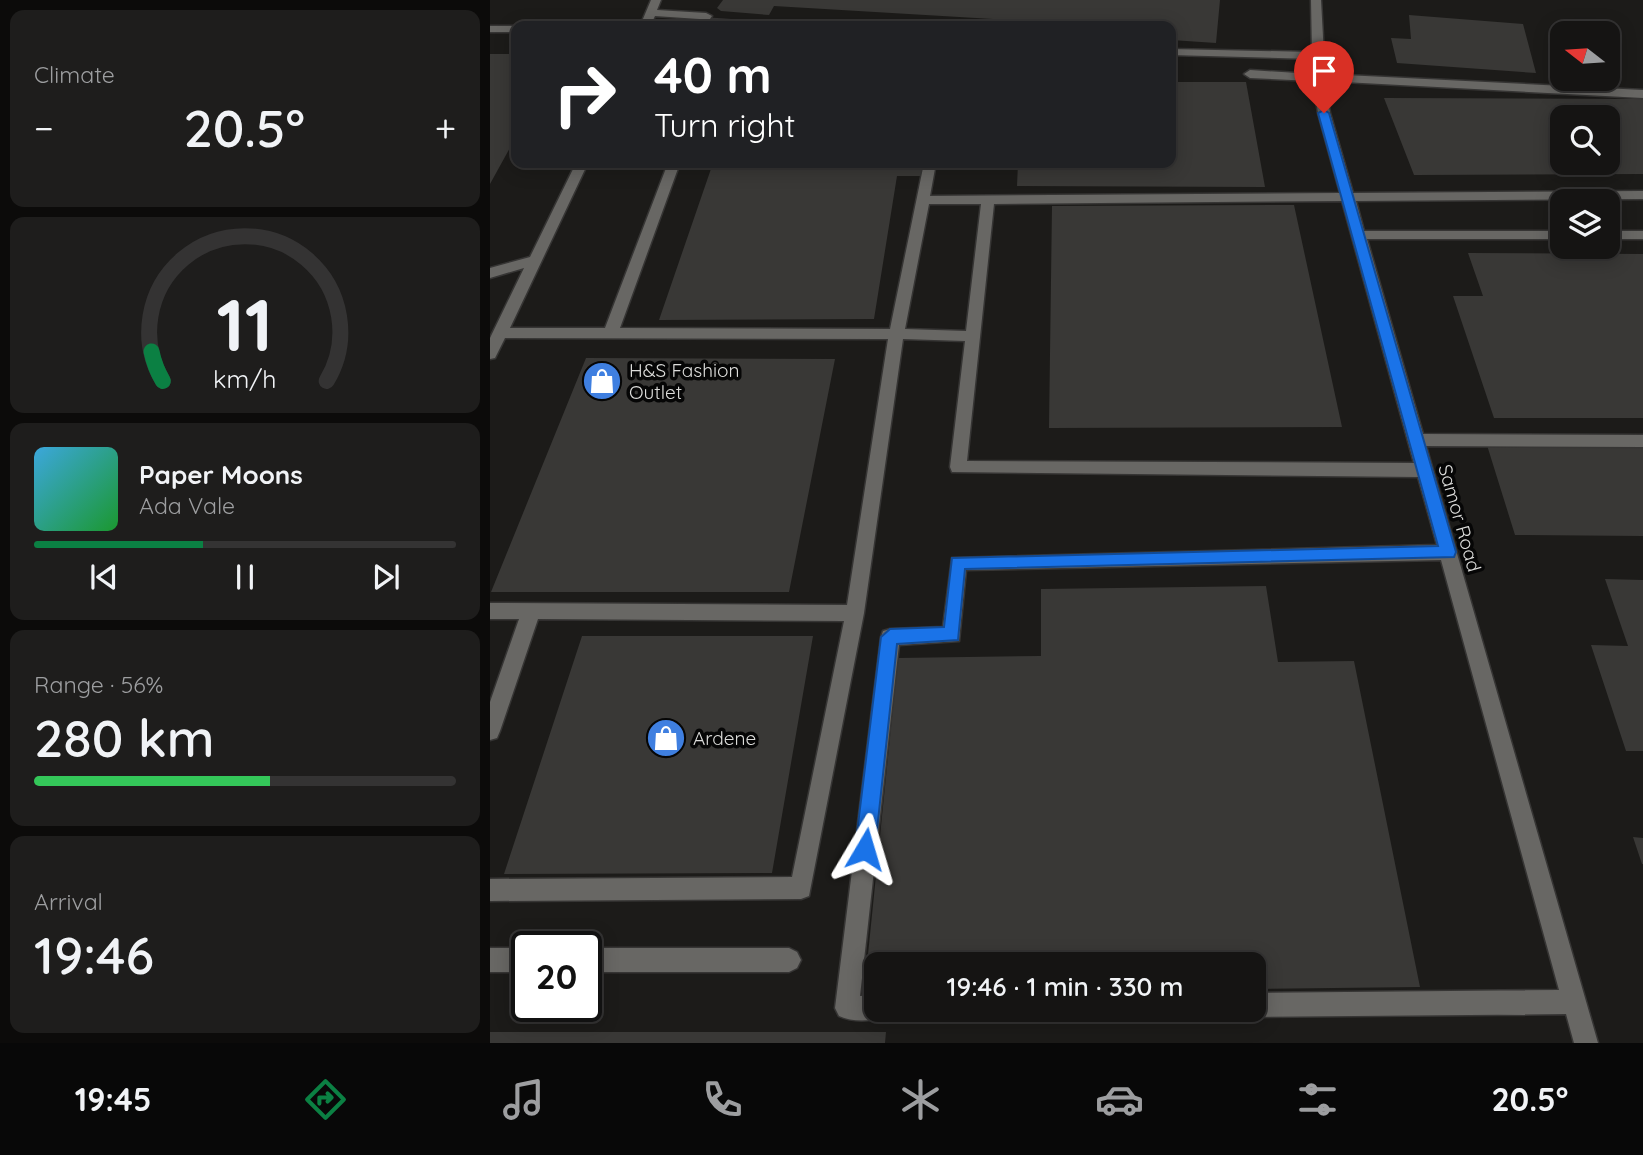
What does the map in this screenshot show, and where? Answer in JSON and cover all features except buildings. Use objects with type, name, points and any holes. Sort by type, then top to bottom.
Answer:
[{"type":"street","points":[[647,21],[656,0]]},
{"type":"street","name":"Samor Road","points":[[1316,0],[1319,77],[1324,113],[1586,1043]]},
{"type":"street","points":[[650,13],[706,16],[703,21]]},
{"type":"street","points":[[490,29],[511,30]]},
{"type":"street","points":[[1176,52],[1318,56]]},
{"type":"street","points":[[1250,74],[1643,94]]},
{"type":"street","points":[[490,354],[580,168]]},
{"type":"street","points":[[610,335],[672,168]]},
{"type":"street","points":[[490,890],[800,888],[855,613],[896,334],[929,168]]},
{"type":"street","points":[[922,200],[1643,195]]},
{"type":"street","points":[[988,200],[958,467],[1425,470]]},
{"type":"street","points":[[1358,235],[1550,235]]},
{"type":"street","points":[[1620,235],[1643,235]]},
{"type":"street","points":[[490,273],[535,260]]},
{"type":"street","points":[[500,333],[973,336]]},
{"type":"street","points":[[1416,440],[1643,441]]},
{"type":"street","points":[[864,1008],[847,1008],[890,637],[952,635],[958,563],[1448,552]]},
{"type":"street","points":[[490,611],[855,613]]},
{"type":"street","points":[[490,731],[531,611]]},
{"type":"street","points":[[490,960],[511,960]]},
{"type":"street","points":[[602,960],[789,961]]},
{"type":"street","points":[[1266,1004],[1575,1002]]},
{"type":"place","name":"H&S Fashion Outlet","points":[[602,381]]},
{"type":"place","name":"Ardene","points":[[666,738]]},
{"type":"route","points":[[865,849],[890,637],[952,635],[958,563],[1448,552],[1324,113]]}]
